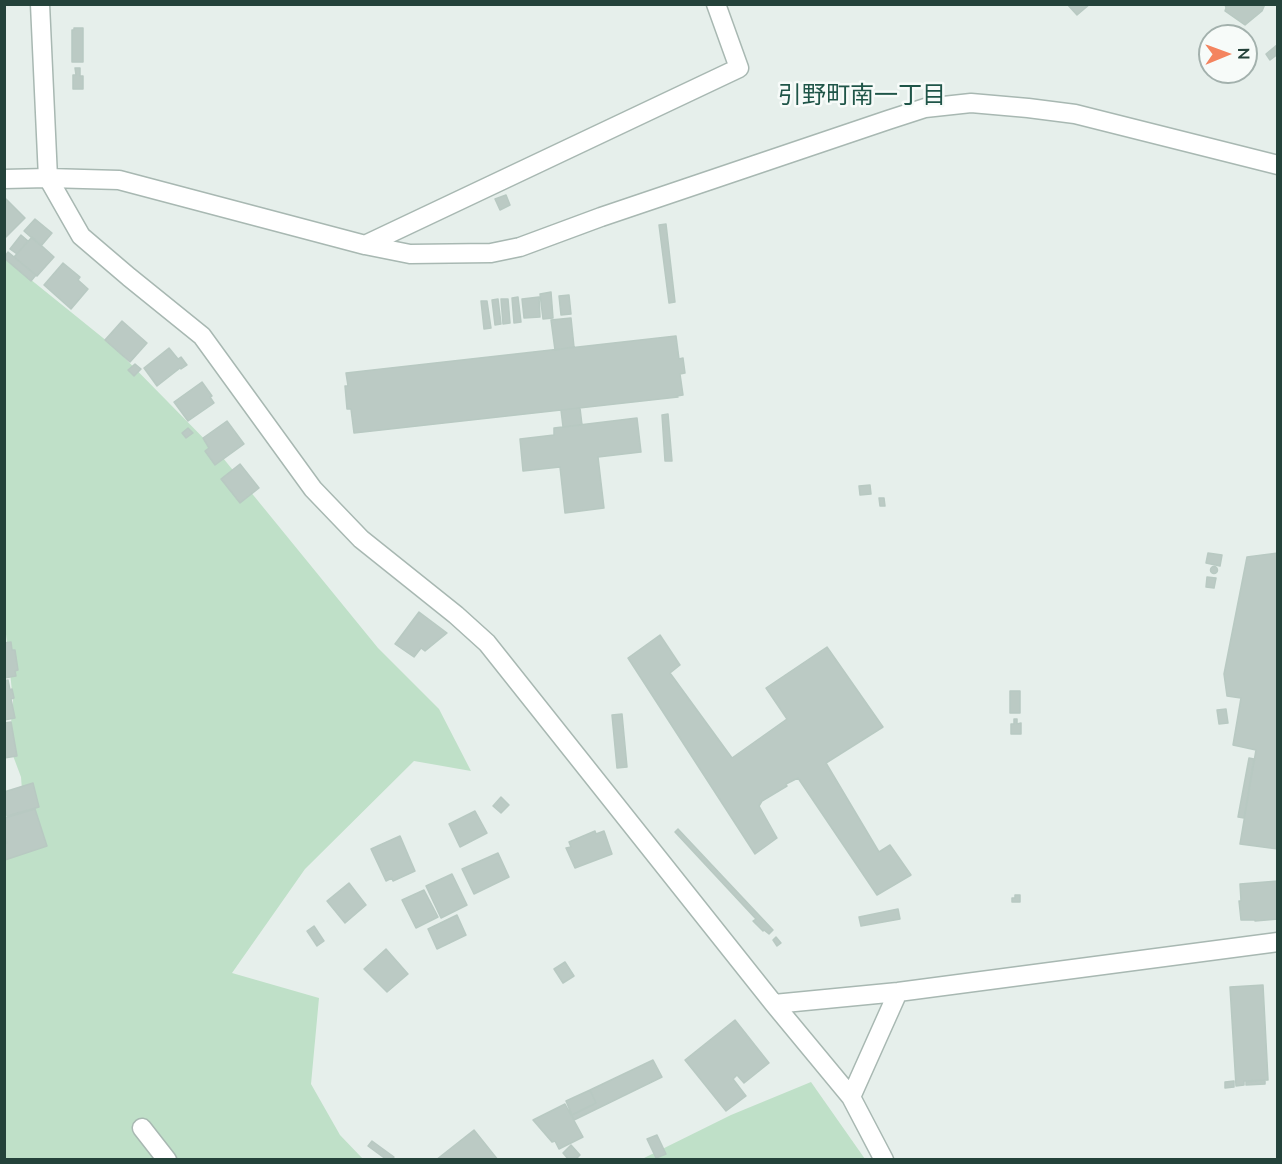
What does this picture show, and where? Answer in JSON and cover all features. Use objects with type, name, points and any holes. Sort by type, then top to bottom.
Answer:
[{"type":"street","points":[[40,4],[48,178],[81,236],[202,336],[314,489],[361,539],[456,615],[487,643],[774,1004],[851,1097],[884,1160]]},
{"type":"street","points":[[365,245],[739,68],[716,4]]},
{"type":"street","points":[[4,179],[118,180],[365,245],[410,254],[491,253],[519,247],[612,213],[925,108],[971,103],[1075,114],[1278,165]]},
{"type":"street","points":[[774,1004],[898,992],[1278,942]]},
{"type":"street","points":[[851,1097],[898,992]]},
{"type":"street","points":[[142,1128],[167,1160]]},
{"type":"green space","points":[[4,258],[113,346],[223,458],[378,648],[439,709],[471,771],[414,761],[305,869],[232,973],[319,998],[311,1084],[340,1135],[363,1159],[5,1159],[5,844],[25,830],[21,777],[9,745],[13,701],[4,615]]},
{"type":"green space","points":[[811,1082],[865,1159],[640,1160],[731,1115]]},
{"type":"building","points":[[1067,4],[1090,4],[1077,15]]},
{"type":"building","points":[[1225,4],[1265,4],[1262,11],[1246,24],[1225,11]]},
{"type":"building","points":[[83,28],[83,62],[72,62],[72,30]]},
{"type":"building","points":[[1278,44],[1278,54],[1270,60],[1266,54]]},
{"type":"building","points":[[75,68],[80,68],[80,76],[83,76],[83,89],[73,89]]},
{"type":"building","points":[[506,195],[510,205],[500,210],[495,199]]},
{"type":"building","points":[[6,199],[25,218],[6,237],[4,236],[4,200]]},
{"type":"building","points":[[35,219],[52,233],[41,246],[24,231]]},
{"type":"building","points":[[666,224],[675,302],[669,303],[659,225]]},
{"type":"building","points":[[21,235],[28,241],[17,254],[10,249]]},
{"type":"building","points":[[32,237],[54,257],[37,276],[14,257]]},
{"type":"building","points":[[8,252],[36,275],[31,281],[4,258]]},
{"type":"building","points":[[63,263],[80,277],[78,280],[88,289],[71,309],[44,285]]},
{"type":"building","points":[[551,292],[553,318],[543,319],[540,294]]},
{"type":"building","points":[[569,295],[571,314],[561,315],[559,296]]},
{"type":"building","points":[[518,297],[521,322],[514,323],[512,298]]},
{"type":"building","points":[[539,297],[540,317],[524,318],[522,299]]},
{"type":"building","points":[[498,299],[501,324],[495,325],[492,300]]},
{"type":"building","points":[[501,299],[508,299],[510,323],[503,324]]},
{"type":"building","points":[[481,301],[487,301],[491,328],[484,329]]},
{"type":"building","points":[[571,318],[574,347],[555,350],[551,320]]},
{"type":"building","points":[[122,321],[147,343],[130,362],[105,340]]},
{"type":"building","points":[[676,336],[679,359],[683,358],[685,373],[680,374],[683,395],[678,397],[354,433],[351,409],[347,409],[346,373]]},
{"type":"building","points":[[169,348],[178,359],[181,357],[187,365],[157,386],[144,368]]},
{"type":"building","points":[[135,364],[141,369],[134,376],[128,370]]},
{"type":"building","points":[[202,382],[214,403],[188,421],[174,402]]},
{"type":"building","points":[[580,408],[582,425],[563,427],[561,410]]},
{"type":"building","points":[[668,414],[672,461],[665,461],[662,415]]},
{"type":"building","points":[[637,418],[641,452],[598,457],[604,508],[565,513],[560,467],[523,471],[520,439],[554,435],[554,428]]},
{"type":"building","points":[[227,421],[244,444],[215,465],[205,451],[209,448],[203,438]]},
{"type":"building","points":[[188,428],[193,433],[186,438],[182,433]]},
{"type":"building","points":[[240,464],[259,488],[240,503],[221,479]]},
{"type":"building","points":[[870,485],[871,494],[860,495],[859,486]]},
{"type":"building","points":[[879,498],[884,498],[885,506],[880,506]]},
{"type":"building","points":[[1208,553],[1222,555],[1220,566],[1206,563]]},
{"type":"building","points":[[1278,553],[1278,849],[1240,844],[1256,750],[1233,745],[1241,698],[1227,696],[1224,674],[1247,557]]},
{"type":"building","points":[[1214,566],[1218,570],[1214,574],[1210,570]]},
{"type":"building","points":[[1207,577],[1216,578],[1214,588],[1206,587]]},
{"type":"building","points":[[419,612],[447,633],[425,651],[421,648],[414,657],[395,644]]},
{"type":"building","points":[[660,635],[680,665],[670,673],[732,758],[787,719],[766,688],[827,647],[883,727],[826,763],[879,852],[890,845],[911,875],[877,895],[798,778],[762,801],[759,806],[777,838],[755,854],[628,658]]},
{"type":"building","points":[[11,642],[12,650],[15,650],[18,670],[15,671],[16,676],[4,678],[4,643]]},
{"type":"building","points":[[8,680],[14,698],[11,699],[15,718],[4,720],[4,681]]},
{"type":"building","points":[[1010,691],[1020,691],[1020,713],[1010,713]]},
{"type":"building","points":[[1226,709],[1228,723],[1219,724],[1217,710]]},
{"type":"building","points":[[622,714],[627,767],[617,768],[612,715]]},
{"type":"building","points":[[1014,719],[1017,719],[1017,724],[1021,723],[1021,734],[1011,734],[1011,724],[1014,724]]},
{"type":"building","points":[[11,722],[17,756],[4,758],[4,723]]},
{"type":"building","points":[[1249,758],[1254,759],[1244,818],[1238,817]]},
{"type":"building","points":[[33,783],[39,807],[7,816],[4,792]]},
{"type":"building","points":[[501,797],[509,805],[501,813],[493,806]]},
{"type":"building","points":[[35,809],[47,846],[5,860],[4,844],[7,843],[4,835],[5,818]]},
{"type":"building","points":[[475,811],[487,833],[460,847],[449,824]]},
{"type":"building","points":[[678,829],[773,930],[769,934],[753,921],[756,919],[675,832]]},
{"type":"building","points":[[595,831],[596,834],[604,831],[612,854],[575,868],[566,848],[571,847],[569,842]]},
{"type":"building","points":[[400,836],[415,871],[393,881],[392,878],[386,881],[371,849]]},
{"type":"building","points":[[498,853],[509,877],[474,894],[462,869]]},
{"type":"building","points":[[452,874],[467,905],[441,918],[426,886]]},
{"type":"building","points":[[1278,881],[1278,919],[1241,920],[1240,884]]},
{"type":"building","points":[[349,883],[366,905],[345,923],[327,901]]},
{"type":"building","points":[[424,890],[438,917],[416,928],[402,900]]},
{"type":"building","points":[[1015,895],[1020,895],[1020,902],[1012,902]]},
{"type":"building","points":[[898,909],[900,919],[861,926],[859,917]]},
{"type":"building","points":[[457,915],[466,935],[437,949],[428,929]]},
{"type":"building","points":[[314,926],[324,941],[317,946],[307,931]]},
{"type":"building","points":[[776,937],[781,943],[777,946],[773,940]]},
{"type":"building","points":[[386,949],[408,974],[387,992],[364,969]]},
{"type":"building","points":[[565,962],[574,976],[563,983],[554,969]]},
{"type":"building","points":[[1263,985],[1268,1080],[1244,1081],[1244,1085],[1236,1086],[1230,987]]},
{"type":"building","points":[[735,1020],[769,1063],[744,1083],[737,1075],[733,1079],[746,1096],[726,1111],[685,1060]]},
{"type":"building","points":[[653,1060],[662,1077],[574,1120],[572,1115],[596,1103],[590,1090]]},
{"type":"building","points":[[1265,1080],[1265,1084],[1246,1085],[1246,1082]]},
{"type":"building","points":[[1234,1081],[1234,1087],[1225,1088],[1225,1082]]},
{"type":"building","points":[[590,1090],[596,1103],[572,1115],[566,1101]]},
{"type":"building","points":[[565,1104],[583,1137],[559,1149],[555,1141],[552,1142],[533,1120]]},
{"type":"building","points":[[474,1130],[498,1160],[436,1160]]},
{"type":"building","points":[[657,1135],[666,1154],[656,1158],[647,1139]]},
{"type":"building","points":[[372,1141],[394,1157],[387,1160],[368,1146]]},
{"type":"building","points":[[571,1145],[580,1155],[575,1160],[569,1160],[563,1153]]},
{"type":"district","name":"引野町南一丁目","points":[[862,96]]}]
